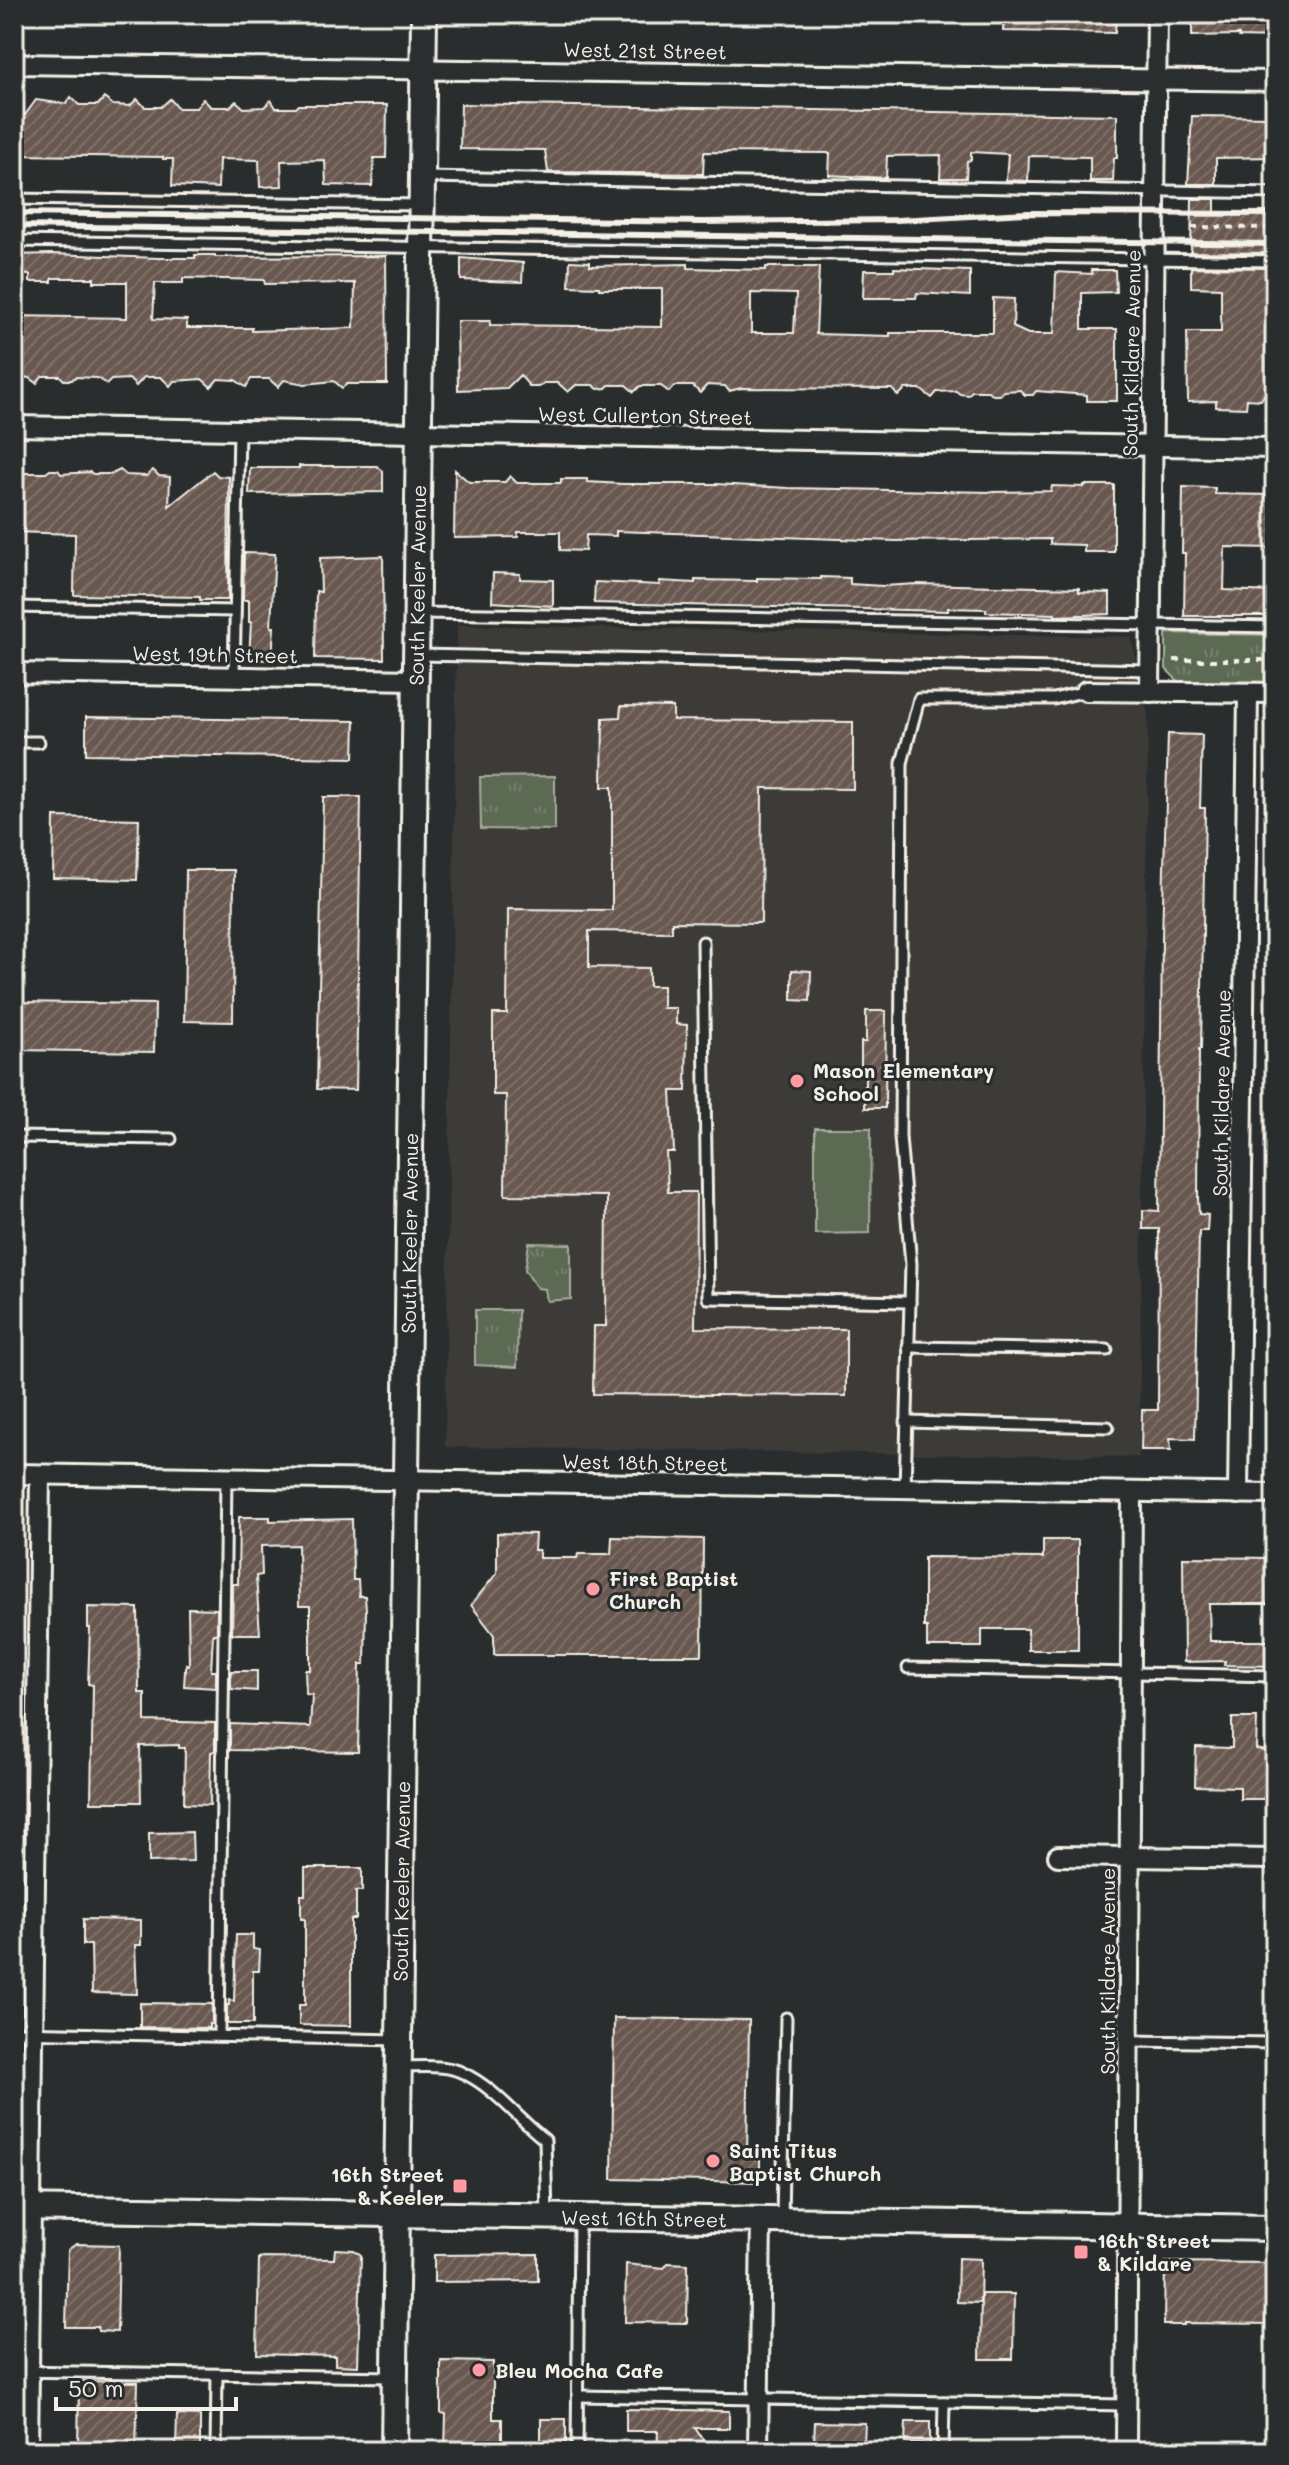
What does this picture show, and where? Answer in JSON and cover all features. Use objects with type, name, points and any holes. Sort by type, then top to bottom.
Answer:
[{"type":"street","name":"South Keeler Avenue","points":[[394,2451],[424,14]]},
{"type":"street","name":"South Kildare Avenue","points":[[1150,692],[1157,14]]},
{"type":"street","name":"West 21st Street","points":[[14,64],[1275,81]]},
{"type":"street","name":"West Cullerton Street","points":[[14,426],[1275,448]]},
{"type":"street","name":"West 19th Street","points":[[14,673],[234,676],[416,667]]},
{"type":"street","points":[[1086,691],[1275,693]]},
{"type":"street","name":"South Kildare Avenue","points":[[1238,1494],[1248,693]]},
{"type":"street","name":"West 18th Street","points":[[14,1474],[1275,1494]]},
{"type":"street","points":[[28,2451],[22,2371],[23,2208],[33,2033],[40,1475]]},
{"type":"street","name":"South Kildare Avenue","points":[[1126,2451],[1132,1492]]},
{"type":"street","points":[[1058,1856],[1275,1859]]},
{"type":"street","name":"West 16th Street","points":[[23,2208],[1275,2228]]},
{"type":"street","points":[[758,2451],[771,2219]]},
{"type":"lane","points":[[422,177],[1275,193]]},
{"type":"lane","points":[[14,199],[421,205]]},
{"type":"lane","points":[[14,241],[1275,261]]},
{"type":"lane","points":[[234,676],[239,430]]},
{"type":"lane","points":[[14,607],[235,611]]},
{"type":"lane","points":[[416,613],[1275,627]]},
{"type":"lane","points":[[416,667],[1150,670]]},
{"type":"lane","points":[[905,1488],[911,1264],[900,1137],[902,763],[919,699],[1054,699],[1086,691]]},
{"type":"lane","points":[[14,742],[39,742]]},
{"type":"lane","points":[[703,942],[708,1298],[910,1302]]},
{"type":"lane","points":[[14,1137],[171,1139]]},
{"type":"lane","points":[[908,1347],[1107,1350]]},
{"type":"lane","points":[[906,1422],[1108,1427]]},
{"type":"lane","points":[[219,2036],[226,1477]]},
{"type":"lane","points":[[908,1668],[1275,1676]]},
{"type":"lane","points":[[771,2219],[786,2018]]},
{"type":"lane","points":[[14,2032],[399,2040]]},
{"type":"lane","points":[[1128,2041],[1275,2043]]},
{"type":"lane","points":[[398,2067],[434,2067],[462,2072],[490,2091],[545,2140],[547,2216]]},
{"type":"lane","points":[[577,2451],[579,2216]]},
{"type":"lane","points":[[22,2371],[395,2377]]},
{"type":"lane","points":[[216,2451],[217,2375]]},
{"type":"lane","points":[[578,2396],[1126,2405]]},
{"type":"lane","points":[[943,2451],[944,2402]]},
{"type":"path","points":[[1192,227],[1275,228]]},
{"type":"path","points":[[1174,660],[1275,660]]},
{"type":"shaded area","name":"Mason Elementary School","points":[[457,625],[1131,637],[1148,715],[1139,1457],[445,1447]]},
{"type":"green space","points":[[1166,633],[1275,635],[1275,682],[1178,681],[1166,669]]},
{"type":"green space","points":[[555,776],[555,830],[481,829],[480,777]]},
{"type":"green space","points":[[815,1128],[871,1128],[870,1233],[815,1234]]},
{"type":"green space","points":[[529,1243],[571,1244],[571,1299],[547,1301],[545,1289],[537,1288],[525,1270]]},
{"type":"green space","points":[[475,1310],[518,1310],[517,1367],[475,1365]]},
{"type":"building","points":[[1004,14],[1116,14],[1115,33],[1003,31]]},
{"type":"building","points":[[1192,14],[1275,14],[1275,38],[1192,36]]},
{"type":"building","points":[[71,97],[79,105],[98,105],[104,98],[113,105],[130,106],[137,99],[145,107],[161,107],[170,99],[178,108],[196,108],[203,99],[211,107],[230,107],[236,101],[244,108],[264,107],[271,100],[276,108],[387,105],[386,158],[374,158],[372,186],[326,185],[325,160],[281,161],[282,186],[260,187],[259,160],[219,159],[218,188],[172,186],[173,159],[163,157],[14,155],[14,103],[25,115],[36,100],[66,104]]},
{"type":"building","points":[[461,104],[1117,115],[1117,158],[1114,158],[1113,181],[1090,181],[1090,157],[1029,156],[1028,181],[1006,180],[1008,154],[971,152],[966,178],[940,178],[941,155],[887,156],[886,178],[829,175],[830,153],[704,152],[703,174],[548,172],[545,150],[460,149]]},
{"type":"building","points":[[1192,116],[1275,117],[1275,157],[1216,158],[1216,184],[1188,184]]},
{"type":"building","points":[[1192,199],[1215,199],[1215,212],[1275,213],[1274,253],[1191,252]]},
{"type":"building","points":[[14,255],[159,258],[195,258],[195,255],[386,256],[387,384],[347,384],[342,388],[334,381],[305,384],[284,380],[278,387],[269,379],[251,379],[246,387],[235,380],[218,379],[211,387],[202,379],[174,381],[170,386],[161,377],[144,377],[136,386],[129,379],[111,380],[107,384],[97,378],[64,380],[60,376],[42,376],[37,383],[30,378],[14,376],[14,316],[127,318],[127,282],[52,278],[52,282],[30,282],[30,275],[14,274]],"holes":[[[183,278],[264,280],[265,284],[355,283],[354,328],[252,331],[252,328],[187,328],[187,320],[153,319],[155,283],[183,283]]]},
{"type":"building","points":[[461,258],[523,263],[522,282],[461,280]]},
{"type":"building","points":[[570,261],[590,262],[590,266],[688,264],[688,268],[766,270],[766,267],[819,267],[816,334],[890,336],[890,333],[993,333],[993,298],[1014,299],[1013,327],[1028,334],[1054,334],[1056,272],[1092,274],[1091,270],[1115,270],[1116,292],[1082,293],[1082,329],[1117,329],[1117,401],[1087,401],[1087,395],[1036,391],[1033,395],[1025,395],[1020,390],[1004,391],[1000,395],[988,391],[972,391],[968,395],[956,391],[937,392],[932,398],[920,389],[905,389],[898,396],[892,389],[741,388],[729,391],[725,386],[707,385],[700,393],[693,386],[674,386],[669,392],[661,386],[640,386],[634,392],[626,385],[609,385],[598,389],[593,385],[576,385],[568,392],[558,383],[530,387],[520,375],[507,388],[458,390],[457,321],[490,321],[490,325],[662,327],[662,289],[569,286]],"holes":[[[751,293],[796,294],[794,333],[751,333]]]},
{"type":"building","points":[[1191,267],[1273,268],[1270,331],[1275,331],[1274,396],[1264,395],[1261,400],[1247,399],[1246,408],[1216,407],[1216,401],[1188,402],[1187,332],[1221,332],[1221,288],[1191,287]]},
{"type":"building","points":[[864,270],[970,271],[970,296],[917,293],[916,298],[863,298]]},
{"type":"building","points":[[377,466],[383,471],[383,492],[249,494],[250,468]]},
{"type":"building","points":[[58,470],[61,474],[112,474],[120,470],[126,475],[146,476],[153,470],[159,476],[170,477],[169,506],[213,471],[218,476],[229,477],[228,600],[74,595],[75,534],[14,532],[14,473],[46,473]]},
{"type":"building","points":[[455,470],[469,482],[505,482],[510,476],[517,483],[561,483],[561,479],[587,479],[587,482],[624,484],[991,492],[1051,491],[1052,486],[1114,485],[1114,552],[1084,552],[1084,545],[1050,544],[1050,539],[896,541],[616,531],[616,536],[586,535],[585,551],[560,550],[560,532],[518,532],[518,537],[454,538]]},
{"type":"building","points":[[1183,487],[1215,488],[1215,494],[1275,495],[1275,548],[1225,547],[1224,590],[1275,592],[1275,616],[1184,616]]},
{"type":"building","points":[[244,553],[275,554],[272,660],[249,659],[251,622],[249,600],[243,600]]},
{"type":"building","points":[[383,556],[384,659],[315,658],[316,591],[321,592],[320,558]]},
{"type":"building","points":[[493,573],[520,574],[520,579],[553,580],[553,606],[492,602]]},
{"type":"building","points":[[757,578],[850,578],[850,584],[883,586],[1079,588],[1079,592],[1110,593],[1110,614],[1055,616],[986,612],[986,609],[948,608],[948,611],[594,603],[595,582],[660,585],[660,581],[695,583],[695,580],[757,581]]},
{"type":"building","points":[[621,706],[673,707],[673,720],[853,722],[853,789],[762,788],[761,923],[672,922],[672,932],[589,931],[589,967],[649,968],[649,986],[663,986],[663,1008],[676,1008],[676,1024],[687,1025],[686,1091],[671,1091],[674,1152],[666,1152],[668,1192],[696,1192],[695,1328],[846,1329],[846,1396],[593,1394],[594,1326],[606,1326],[607,1196],[505,1195],[506,1095],[493,1095],[493,1014],[507,1014],[508,909],[612,910],[612,787],[602,787],[603,718],[620,717]]},
{"type":"building","points":[[86,717],[355,721],[354,758],[86,754]]},
{"type":"building","points":[[1168,734],[1202,735],[1200,808],[1205,808],[1198,1199],[1199,1214],[1208,1215],[1207,1231],[1199,1231],[1195,1439],[1170,1438],[1171,1450],[1141,1450],[1142,1410],[1158,1410],[1159,1229],[1143,1229],[1143,1210],[1159,1211]]},
{"type":"building","points":[[323,797],[361,797],[356,1090],[317,1089]]},
{"type":"building","points":[[54,817],[139,819],[137,880],[53,878]]},
{"type":"building","points":[[186,870],[234,870],[233,1022],[184,1021]]},
{"type":"building","points":[[792,970],[811,971],[810,1001],[792,1000]]},
{"type":"building","points":[[14,1002],[155,1004],[154,1052],[14,1050]]},
{"type":"building","points":[[866,1011],[886,1011],[885,1108],[865,1108],[861,1042],[866,1042]]},
{"type":"building","points":[[239,1517],[270,1517],[270,1521],[352,1519],[353,1580],[358,1580],[359,1596],[365,1596],[366,1610],[365,1664],[360,1664],[358,1752],[230,1750],[230,1724],[310,1727],[312,1695],[306,1694],[305,1670],[310,1670],[310,1606],[299,1606],[298,1545],[261,1546],[262,1575],[256,1576],[260,1634],[232,1634],[233,1584],[238,1584]]},
{"type":"building","name":"First Baptist Church","points":[[497,1533],[535,1534],[534,1550],[539,1550],[539,1558],[611,1554],[612,1537],[703,1539],[702,1655],[494,1655],[494,1635],[471,1605],[497,1573]]},
{"type":"building","points":[[1043,1540],[1078,1540],[1078,1650],[1028,1650],[1028,1629],[982,1629],[982,1647],[927,1647],[924,1557],[1043,1558]]},
{"type":"building","points":[[1183,1557],[1275,1558],[1275,1604],[1209,1604],[1210,1641],[1275,1641],[1275,1666],[1224,1665],[1225,1661],[1184,1662]]},
{"type":"building","points":[[88,1607],[138,1608],[139,1693],[145,1693],[145,1721],[215,1723],[210,1805],[184,1804],[185,1748],[179,1748],[179,1745],[140,1746],[141,1802],[91,1802],[93,1685],[88,1684]]},
{"type":"building","points":[[188,1608],[217,1609],[217,1634],[213,1634],[211,1671],[216,1671],[216,1688],[184,1686],[186,1664],[189,1665]]},
{"type":"building","points":[[231,1671],[257,1671],[257,1691],[231,1689]]},
{"type":"building","points":[[1232,1718],[1257,1718],[1256,1749],[1275,1753],[1275,1794],[1265,1794],[1265,1799],[1240,1799],[1240,1787],[1195,1786],[1196,1747],[1232,1748]]},
{"type":"building","points":[[192,1832],[193,1861],[149,1862],[149,1833]]},
{"type":"building","points":[[305,1868],[362,1868],[362,1891],[356,1891],[356,1919],[351,1919],[351,2026],[299,2025],[299,2005],[305,2005],[305,1919],[301,1919],[301,1895],[305,1895]]},
{"type":"building","points":[[83,1919],[141,1920],[141,1945],[135,1945],[137,1994],[92,1993],[91,1945],[83,1945]]},
{"type":"building","points":[[236,1935],[253,1935],[253,1949],[260,1950],[259,1971],[253,1971],[253,2024],[227,2024],[227,2005],[229,2000],[234,2001]]},
{"type":"building","points":[[140,2003],[212,2004],[212,2024],[209,2028],[140,2027]]},
{"type":"building","points":[[614,2018],[749,2020],[747,2158],[760,2159],[760,2182],[612,2179]]},
{"type":"building","points":[[76,2244],[119,2245],[117,2332],[98,2331],[98,2327],[66,2327],[68,2250]]},
{"type":"building","points":[[335,2249],[354,2250],[361,2255],[358,2366],[335,2365],[335,2356],[257,2354],[259,2258],[334,2259]]},
{"type":"building","points":[[538,2254],[538,2281],[434,2282],[434,2255]]},
{"type":"building","points":[[958,2258],[981,2259],[980,2303],[957,2302]]},
{"type":"building","points":[[1165,2262],[1275,2263],[1275,2324],[1164,2325]]},
{"type":"building","points":[[668,2263],[688,2264],[687,2323],[625,2322],[626,2264],[664,2268]]},
{"type":"building","points":[[981,2294],[1014,2294],[1013,2359],[980,2359]]},
{"type":"building","points":[[441,2361],[493,2362],[493,2419],[502,2419],[502,2451],[445,2451],[446,2414],[441,2413]]},
{"type":"building","points":[[79,2381],[138,2382],[136,2451],[78,2451]]},
{"type":"building","points":[[626,2409],[729,2411],[729,2428],[695,2428],[711,2451],[657,2451],[658,2431],[626,2431]]},
{"type":"building","points":[[177,2415],[200,2416],[200,2451],[176,2451]]},
{"type":"building","points":[[541,2419],[566,2419],[566,2443],[541,2444]]},
{"type":"building","points":[[815,2422],[865,2423],[864,2443],[814,2442]]},
{"type":"building","points":[[906,2422],[930,2422],[930,2444],[905,2443]]},
{"type":"railway","points":[[14,213],[703,222],[897,220],[1027,213],[1275,214]]},
{"type":"railway","points":[[14,226],[1275,244]]},
{"type":"place","name":"Mason Elementary School","points":[[797,1081]]},
{"type":"place","name":"First Baptist Church","points":[[593,1589]]},
{"type":"place","name":"Saint Titus Baptist Church","points":[[713,2161]]},
{"type":"place","name":"16th Street & Keeler","points":[[460,2186]]},
{"type":"place","name":"16th Street & Kildare","points":[[1081,2252]]},
{"type":"place","name":"Bleu Mocha Cafe","points":[[479,2370]]}]
